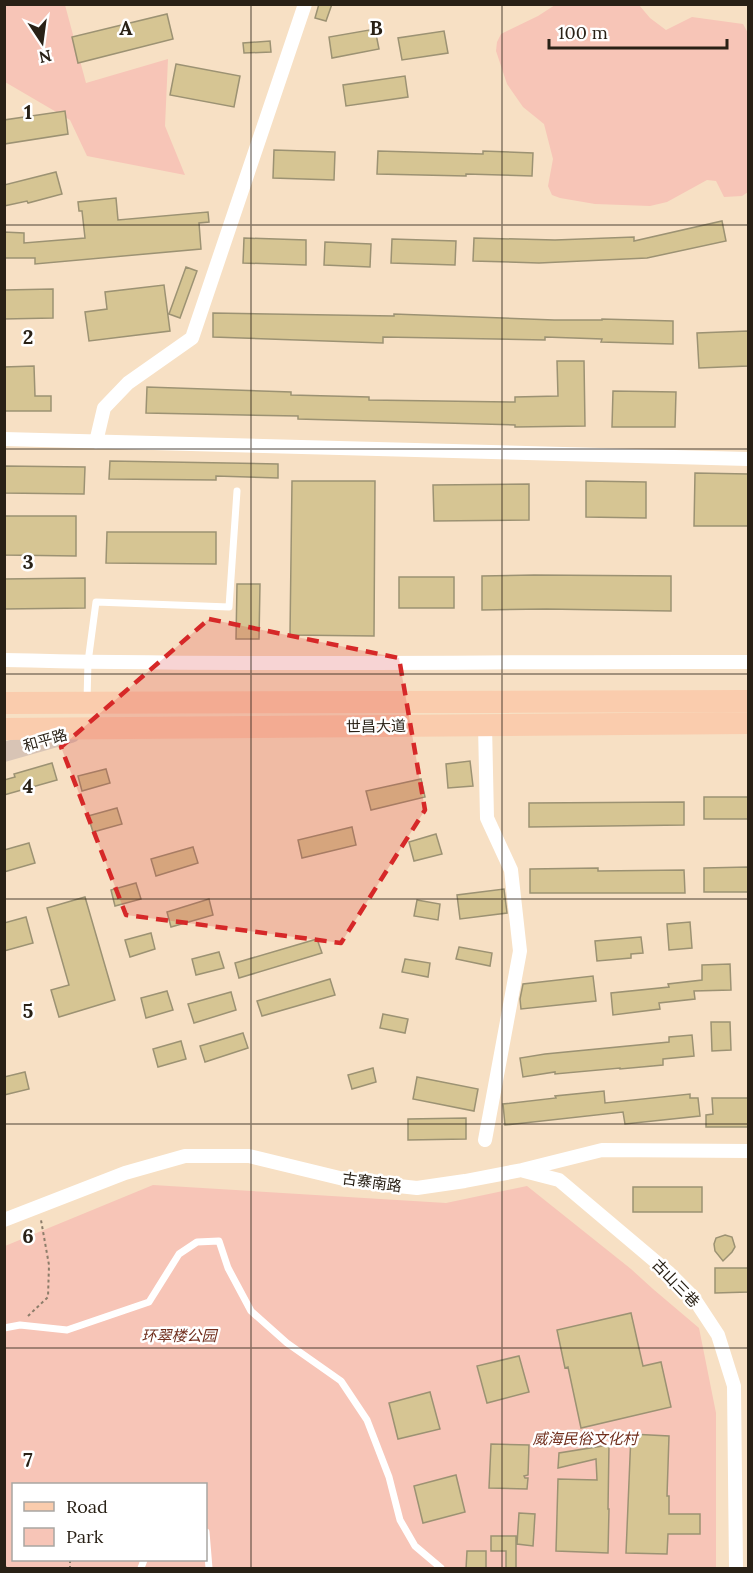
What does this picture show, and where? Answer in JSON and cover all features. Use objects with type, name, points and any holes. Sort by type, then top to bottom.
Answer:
[{"type":"main road","name":"世昌大道","points":[[4,703],[748,701]]},
{"type":"main road","name":"世昌大道","points":[[4,729],[748,723]]},
{"type":"street","points":[[96,442],[104,408],[128,383],[192,338],[305,4]]},
{"type":"street","points":[[4,439],[748,459]]},
{"type":"street","points":[[4,660],[748,662]]},
{"type":"street","points":[[85,729],[86,702]]},
{"type":"street","points":[[484,1140],[520,951],[511,870],[487,818],[485,725]]},
{"type":"street","name":"和平路","points":[[4,752],[85,729]]},
{"type":"street","name":"古寨南路","points":[[4,1220],[125,1173],[185,1156],[249,1156],[352,1181],[417,1188],[522,1170],[602,1150],[748,1151]]},
{"type":"street","name":"古山三巷","points":[[522,1170],[559,1180],[668,1272],[693,1297],[718,1335],[734,1386],[736,1569]]},
{"type":"lane","points":[[86,702],[88,662],[96,602],[229,607],[237,491]]},
{"type":"lane","points":[[4,1328],[20,1325],[67,1330],[149,1302],[179,1254],[197,1242],[219,1241],[228,1268],[251,1311],[286,1343],[341,1381],[367,1420],[389,1477],[400,1520],[415,1546],[441,1569]]},
{"type":"lane","points":[[207,1544],[209,1569]]},
{"type":"path","points":[[20,1325],[48,1297],[49,1265],[38,1206]]},
{"type":"highlighted area","points":[[209,619],[399,658],[425,810],[341,943],[126,915],[61,747]]},
{"type":"green space","points":[[5,5],[65,5],[86,83],[168,59],[165,126],[185,175],[87,156],[70,120],[5,82]]},
{"type":"green space","points":[[555,5],[639,5],[650,18],[666,30],[692,17],[743,24],[748,33],[748,192],[742,196],[724,197],[716,181],[707,180],[667,202],[650,206],[595,204],[552,195],[548,186],[553,159],[544,124],[523,107],[507,84],[496,51],[501,34]]},
{"type":"green space","name":"环翠楼公园","points":[[153,1185],[446,1203],[527,1186],[631,1269],[699,1328],[716,1413],[716,1568],[5,1568],[5,1246]]},
{"type":"building","points":[[319,4],[332,4],[326,21],[315,18]]},
{"type":"building","points":[[167,14],[173,39],[78,63],[72,37]]},
{"type":"building","points":[[375,29],[379,49],[332,58],[329,37]]},
{"type":"building","points":[[444,31],[448,53],[402,60],[398,38]]},
{"type":"building","points":[[270,41],[271,52],[244,53],[243,43]]},
{"type":"building","points":[[176,64],[240,76],[234,107],[170,95]]},
{"type":"building","points":[[405,76],[408,97],[346,106],[343,85]]},
{"type":"building","points":[[65,111],[68,134],[4,144],[4,120]]},
{"type":"building","points":[[274,150],[335,152],[334,180],[273,178]]},
{"type":"building","points":[[378,151],[533,153],[532,176],[377,174]]},
{"type":"building","points":[[56,172],[62,194],[28,203],[27,201],[4,206],[4,185]]},
{"type":"building","points":[[116,198],[118,220],[208,212],[209,222],[199,223],[201,249],[35,264],[35,258],[4,258],[4,232],[24,233],[24,243],[85,238],[82,211],[79,211],[78,202]]},
{"type":"building","points":[[722,221],[726,241],[647,258],[539,263],[473,261],[474,238],[555,240],[634,237],[634,241]]},
{"type":"building","points":[[244,238],[306,240],[306,265],[243,263]]},
{"type":"building","points":[[392,239],[456,241],[455,265],[391,263]]},
{"type":"building","points":[[325,242],[371,244],[370,267],[324,265]]},
{"type":"building","points":[[186,267],[197,271],[180,318],[169,314]]},
{"type":"building","points":[[164,285],[170,331],[89,341],[85,312],[107,309],[105,292]]},
{"type":"building","points":[[53,289],[53,318],[4,319],[4,290]]},
{"type":"building","points":[[213,313],[394,316],[394,314],[554,320],[673,321],[673,344],[601,342],[602,339],[545,337],[545,340],[383,337],[383,343],[213,337]]},
{"type":"building","points":[[748,331],[748,366],[699,368],[697,333]]},
{"type":"building","points":[[557,361],[584,361],[585,426],[515,427],[515,425],[298,419],[298,416],[146,413],[147,387],[291,392],[291,395],[369,397],[369,400],[515,402],[515,397],[558,396]]},
{"type":"building","points":[[34,366],[35,396],[51,396],[51,411],[4,411],[4,367]]},
{"type":"building","points":[[613,391],[676,392],[675,427],[612,427]]},
{"type":"building","points":[[110,461],[278,464],[278,478],[216,476],[216,480],[109,479]]},
{"type":"building","points":[[4,466],[85,467],[84,494],[4,493]]},
{"type":"building","points":[[695,473],[748,474],[748,526],[694,526]]},
{"type":"building","points":[[292,481],[375,481],[374,636],[290,635]]},
{"type":"building","points":[[586,481],[646,482],[646,518],[586,517]]},
{"type":"building","points":[[529,484],[529,520],[434,521],[433,485]]},
{"type":"building","points":[[4,516],[76,516],[76,556],[4,555]]},
{"type":"building","points":[[107,532],[216,532],[216,564],[106,563]]},
{"type":"building","points":[[482,576],[671,576],[671,611],[482,610]]},
{"type":"building","points":[[399,577],[454,577],[454,608],[399,608]]},
{"type":"building","points":[[85,578],[85,608],[4,609],[4,579]]},
{"type":"building","points":[[237,584],[260,584],[259,639],[236,639]]},
{"type":"building","points":[[470,761],[473,786],[448,788],[446,764]]},
{"type":"building","points":[[52,763],[57,780],[4,795],[4,780],[15,777],[14,774]]},
{"type":"building","points":[[106,769],[110,783],[82,791],[78,776]]},
{"type":"building","points":[[421,779],[425,797],[371,810],[366,791]]},
{"type":"building","points":[[704,797],[748,797],[748,819],[704,819]]},
{"type":"building","points":[[684,802],[684,825],[529,827],[529,803]]},
{"type":"building","points":[[117,808],[122,824],[93,832],[88,816]]},
{"type":"building","points":[[352,827],[356,845],[302,858],[298,840]]},
{"type":"building","points":[[436,834],[442,854],[414,861],[409,842]]},
{"type":"building","points":[[29,843],[35,863],[4,872],[4,850]]},
{"type":"building","points":[[193,847],[198,863],[156,876],[151,859]]},
{"type":"building","points":[[748,867],[748,892],[704,892],[704,868]]},
{"type":"building","points":[[598,868],[598,871],[684,870],[685,893],[530,893],[530,869]]},
{"type":"building","points":[[136,883],[141,899],[115,906],[111,890]]},
{"type":"building","points":[[504,889],[507,913],[460,919],[457,895]]},
{"type":"building","points":[[85,897],[115,1000],[59,1017],[51,990],[69,985],[47,908]]},
{"type":"building","points":[[209,899],[213,915],[171,927],[167,912]]},
{"type":"building","points":[[417,900],[440,904],[438,920],[414,916]]},
{"type":"building","points":[[26,917],[33,943],[4,951],[4,923]]},
{"type":"building","points":[[690,922],[692,948],[669,950],[667,924]]},
{"type":"building","points":[[151,933],[155,949],[130,957],[125,940]]},
{"type":"building","points":[[641,937],[643,953],[631,954],[631,958],[597,961],[595,941]]},
{"type":"building","points":[[317,939],[322,953],[239,978],[235,963]]},
{"type":"building","points":[[459,947],[492,953],[490,966],[456,959]]},
{"type":"building","points":[[219,952],[224,968],[196,975],[192,959]]},
{"type":"building","points":[[405,959],[430,963],[428,977],[402,972]]},
{"type":"building","points":[[730,964],[731,990],[694,991],[695,999],[659,1003],[660,1009],[613,1015],[611,993],[669,987],[668,984],[702,980],[702,965]]},
{"type":"building","points":[[593,976],[596,1001],[521,1009],[523,984]]},
{"type":"building","points":[[330,979],[335,995],[262,1016],[257,1001]]},
{"type":"building","points":[[167,991],[173,1010],[146,1018],[141,998]]},
{"type":"building","points":[[231,992],[236,1010],[194,1023],[188,1004]]},
{"type":"building","points":[[383,1014],[408,1019],[405,1033],[380,1028]]},
{"type":"building","points":[[711,1022],[730,1022],[731,1050],[712,1051]]},
{"type":"building","points":[[243,1033],[248,1048],[205,1062],[200,1046]]},
{"type":"building","points":[[692,1035],[694,1056],[663,1059],[663,1065],[555,1074],[555,1072],[523,1077],[520,1058],[669,1042],[669,1037]]},
{"type":"building","points":[[181,1041],[186,1059],[158,1067],[153,1049]]},
{"type":"building","points":[[373,1068],[376,1082],[352,1089],[348,1075]]},
{"type":"building","points":[[25,1072],[29,1089],[4,1095],[4,1077]]},
{"type":"building","points":[[417,1077],[478,1089],[474,1111],[413,1099]]},
{"type":"building","points":[[604,1091],[605,1103],[690,1094],[690,1098],[698,1098],[700,1116],[625,1124],[623,1112],[505,1125],[503,1104]]},
{"type":"building","points":[[712,1098],[748,1098],[748,1127],[706,1127],[706,1115],[713,1114]]},
{"type":"building","points":[[466,1118],[466,1139],[408,1140],[408,1119]]},
{"type":"building","points":[[633,1187],[702,1187],[702,1212],[633,1212]]},
{"type":"building","points":[[725,1235],[732,1237],[735,1247],[723,1261],[715,1251],[714,1244],[716,1238]]},
{"type":"building","points":[[715,1268],[748,1268],[748,1292],[715,1293]]},
{"type":"building","points":[[631,1313],[643,1366],[661,1362],[671,1407],[581,1428],[568,1367],[565,1368],[557,1330]]},
{"type":"building","points":[[519,1356],[529,1392],[487,1403],[477,1366]]},
{"type":"building","points":[[430,1392],[440,1429],[398,1439],[389,1403]]},
{"type":"building","points":[[631,1434],[669,1436],[667,1496],[669,1496],[669,1514],[700,1514],[700,1534],[668,1534],[667,1554],[626,1553]]},
{"type":"building","points":[[491,1444],[529,1445],[528,1475],[524,1476],[528,1478],[527,1489],[489,1488]]},
{"type":"building","points":[[609,1445],[608,1553],[556,1551],[558,1479],[597,1480],[596,1459],[558,1468],[559,1453]]},
{"type":"building","points":[[456,1475],[465,1512],[423,1523],[414,1486]]},
{"type":"building","points":[[519,1513],[535,1514],[533,1546],[517,1544]]},
{"type":"building","points":[[491,1536],[516,1536],[516,1569],[506,1569],[506,1551],[491,1551]]},
{"type":"building","points":[[467,1551],[486,1551],[486,1569],[466,1569]]},
{"type":"park label","name":"威海民俗文化村","points":[[585,1438]]}]
